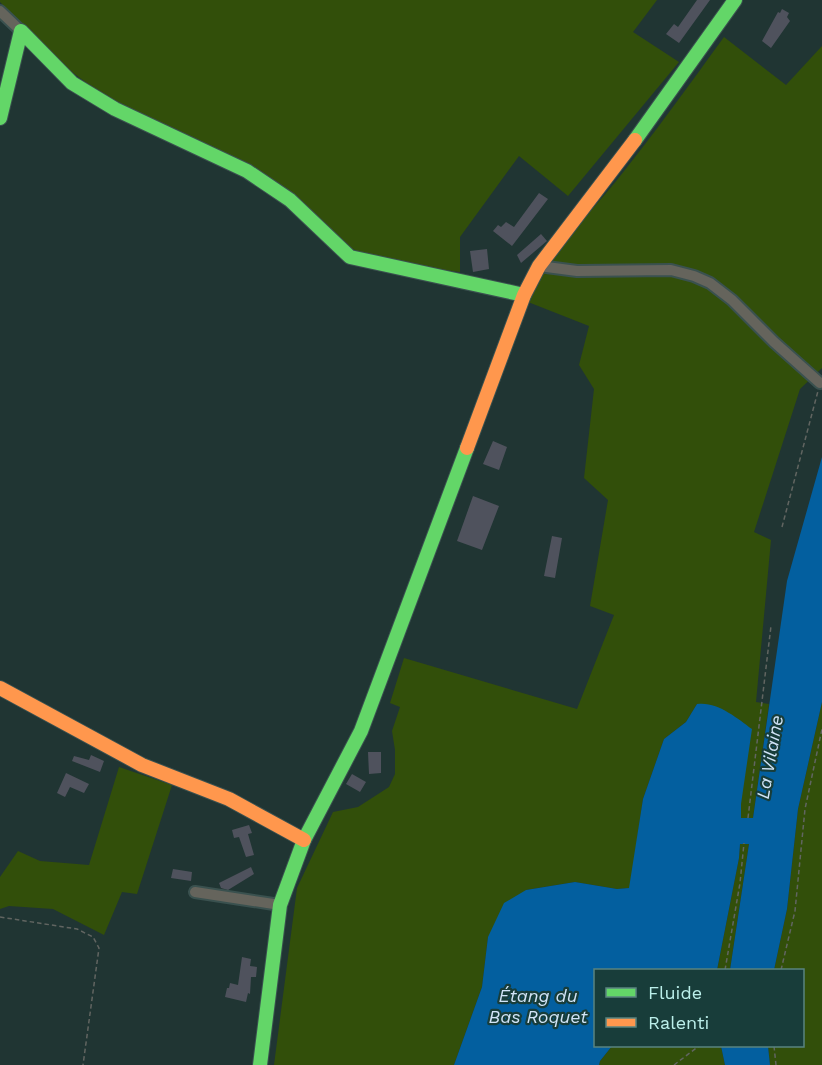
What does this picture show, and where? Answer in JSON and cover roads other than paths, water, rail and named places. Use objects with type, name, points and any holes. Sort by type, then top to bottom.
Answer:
[{"type":"street","points":[[260,1065],[280,905],[304,840],[361,731],[524,295],[539,266],[621,160],[735,0]]},
{"type":"street","points":[[0,11],[72,83],[115,110],[247,171],[290,200],[350,257],[524,295]]},
{"type":"street","points":[[0,118],[21,31]]},
{"type":"street","points":[[539,266],[577,271],[630,268],[671,270],[694,276],[710,283],[732,300],[774,342],[820,382]]},
{"type":"street","points":[[0,688],[142,765],[229,798],[304,840]]},
{"type":"street","points":[[195,892],[280,905]]},
{"type":"water","name":"Étang du Bas Roquet","points":[[822,457],[822,702],[798,809],[787,909],[774,969],[730,969],[749,844],[740,844],[717,969],[594,969],[594,1047],[611,1047],[599,1065],[454,1065],[482,987],[488,937],[504,903],[526,890],[575,882],[617,889],[629,888],[643,799],[664,739],[686,722],[697,704],[719,708],[752,729],[741,818],[753,818],[787,581]]},
{"type":"water","points":[[721,1047],[768,1047],[770,1065],[725,1065]]},
{"type":"water label","name":"La Vilaine","points":[[770,757]]}]
